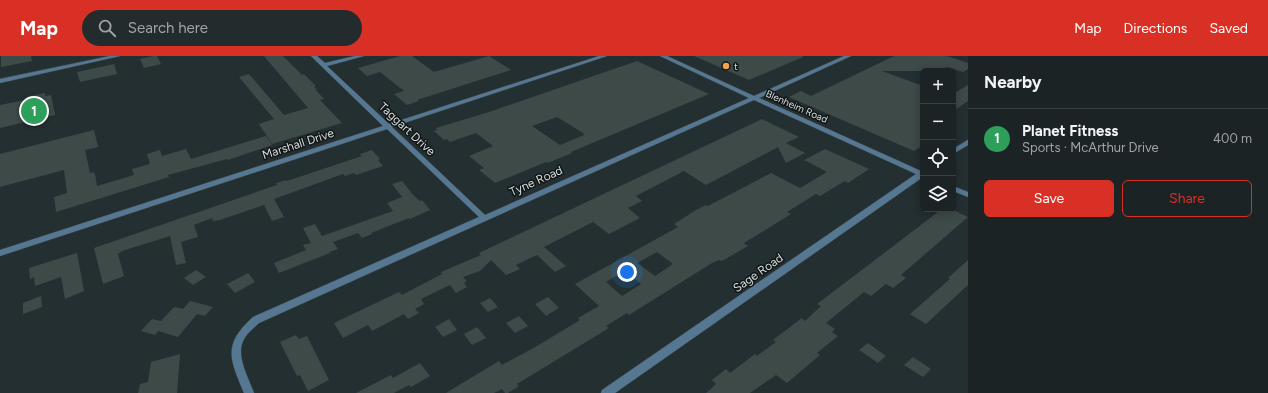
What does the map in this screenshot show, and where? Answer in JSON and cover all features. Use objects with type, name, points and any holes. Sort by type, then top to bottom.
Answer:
[{"type":"street","points":[[0,82],[117,56]]},
{"type":"street","name":"Taggart Drive","points":[[314,56],[484,218]]},
{"type":"street","points":[[324,66],[361,56]]},
{"type":"street","name":"Marshall Drive","points":[[0,253],[604,56]]},
{"type":"street","name":"Blenheim Road","points":[[663,56],[920,173]]},
{"type":"street","name":"Tyne Road","points":[[249,393],[235,357],[235,347],[239,337],[248,326],[266,315],[848,56]]},
{"type":"street","points":[[956,150],[968,142]]},
{"type":"street","name":"Sage Road","points":[[606,393],[920,175]]},
{"type":"street","points":[[956,189],[968,195]]},
{"type":"building","points":[[1,56],[31,56],[32,61],[1,67]]},
{"type":"building","points":[[157,56],[161,64],[144,68],[140,59]]},
{"type":"building","points":[[264,56],[283,56],[302,75],[304,74],[316,86],[314,87],[317,89],[315,89],[324,99],[320,100],[342,123],[272,144],[259,124],[274,119],[239,77],[249,74],[284,115],[308,108]]},
{"type":"building","points":[[400,56],[412,56],[434,72],[489,56],[511,70],[417,100],[419,101],[407,105],[394,94],[404,91],[380,72],[367,76],[358,68]]},
{"type":"building","points":[[694,56],[803,56],[803,57],[749,80]]},
{"type":"building","points":[[894,56],[947,56],[968,63],[968,69],[963,72],[956,70],[956,68],[947,67],[920,68],[920,71],[882,71],[920,85],[920,147],[914,151],[789,97],[801,91],[811,96]]},
{"type":"building","points":[[637,61],[709,94],[548,163],[546,162],[495,183],[479,170],[484,168],[469,156],[493,146],[476,133],[450,142],[447,139],[444,140],[434,131],[437,130],[436,128],[489,112]],"holes":[[[557,117],[584,135],[560,145],[532,126]]]},
{"type":"building","points":[[114,64],[117,74],[80,82],[77,72]]},
{"type":"building","points":[[968,85],[968,101],[956,109],[956,104],[956,92]]},
{"type":"building","points":[[45,93],[45,96],[51,95],[55,115],[0,128],[0,105],[30,99],[30,96]]},
{"type":"building","points":[[762,119],[799,137],[786,143],[805,153],[786,163],[778,147],[706,185],[684,171],[636,196],[642,201],[628,208],[640,218],[609,234],[593,222],[544,247],[566,266],[555,272],[537,255],[516,265],[520,269],[506,275],[491,260],[480,271],[463,277],[467,281],[464,283],[467,287],[456,293],[450,285],[421,299],[424,304],[415,309],[419,313],[408,319],[404,314],[372,331],[368,325],[343,338],[334,323],[399,292],[402,295],[442,274],[441,272],[481,255],[479,253]]},
{"type":"building","points":[[94,130],[98,147],[85,150],[90,173],[93,172],[95,174],[97,186],[134,175],[132,169],[150,164],[147,154],[160,150],[162,156],[186,149],[191,159],[266,136],[272,145],[228,160],[227,159],[168,175],[169,177],[56,212],[54,197],[67,193],[64,170],[0,187],[0,154]]},
{"type":"building","points":[[825,149],[869,169],[848,183],[845,181],[820,196],[816,194],[787,212],[791,214],[744,243],[748,246],[722,261],[719,260],[712,263],[629,315],[627,313],[606,326],[609,328],[517,384],[519,386],[508,393],[505,393],[502,389],[494,393],[446,393],[499,361],[502,365],[580,320],[578,318],[599,306],[575,284],[678,227],[674,224],[696,210],[706,205],[708,206],[771,173],[800,188],[827,172],[804,160]],"holes":[[[657,252],[673,264],[655,276],[637,263]],[[625,271],[641,284],[622,296],[606,282]]]},
{"type":"building","points":[[372,150],[380,159],[378,160],[383,166],[356,175],[354,173],[345,176],[343,174],[274,199],[284,217],[272,221],[264,205],[220,220],[213,221],[212,218],[194,225],[198,237],[181,242],[186,263],[176,265],[170,236],[122,251],[118,254],[124,276],[103,284],[94,248],[277,185],[276,183],[287,181],[362,156],[360,154]]},
{"type":"building","points":[[402,181],[414,196],[420,201],[422,200],[430,210],[362,238],[358,233],[333,242],[338,249],[279,273],[274,263],[306,250],[303,245],[311,243],[303,228],[315,224],[322,236],[393,211],[387,203],[402,197],[392,184]]},
{"type":"building","points":[[956,211],[968,217],[901,275],[906,278],[893,288],[886,284],[871,296],[864,292],[826,323],[835,329],[832,332],[838,336],[817,353],[820,355],[787,383],[776,375],[750,393],[706,393],[716,384],[712,380],[726,369],[730,373],[755,354],[757,356],[776,342],[773,340],[802,318],[805,321],[821,306],[817,304],[938,212]]},
{"type":"building","points":[[77,253],[84,291],[65,299],[61,277],[35,286],[34,277],[30,279],[29,268]]},
{"type":"building","points":[[968,260],[968,285],[926,324],[910,314],[950,279],[948,278]]},
{"type":"building","points":[[196,270],[206,277],[193,285],[184,278]]},
{"type":"building","points":[[248,273],[255,282],[235,293],[227,284]]},
{"type":"building","points":[[41,296],[42,307],[23,314],[23,303]]},
{"type":"building","points":[[548,297],[559,308],[546,316],[535,304]]},
{"type":"building","points":[[490,298],[498,307],[488,312],[480,303]]},
{"type":"building","points":[[190,301],[213,307],[205,316],[197,314],[178,337],[158,331],[155,335],[141,331],[152,319],[161,321],[174,307],[183,309]]},
{"type":"building","points":[[519,316],[528,326],[515,333],[506,323]]},
{"type":"building","points":[[449,319],[457,330],[443,337],[435,327]]},
{"type":"building","points":[[477,327],[486,338],[472,345],[464,334]]},
{"type":"building","points":[[296,335],[299,339],[307,336],[329,380],[308,391],[300,375],[297,376],[280,342]]},
{"type":"building","points":[[868,343],[886,356],[878,363],[859,350]]},
{"type":"building","points":[[180,354],[177,393],[138,393],[140,384],[148,382],[151,362]]},
{"type":"building","points":[[913,357],[931,369],[923,377],[904,365]]},
{"type":"building","points":[[420,363],[430,376],[411,387],[409,385],[394,393],[356,393],[391,375],[393,378]]},
{"type":"place","name":"t","points":[[726,66]]},
{"type":"place","name":"Planet Fitness","points":[[34,111]]}]
